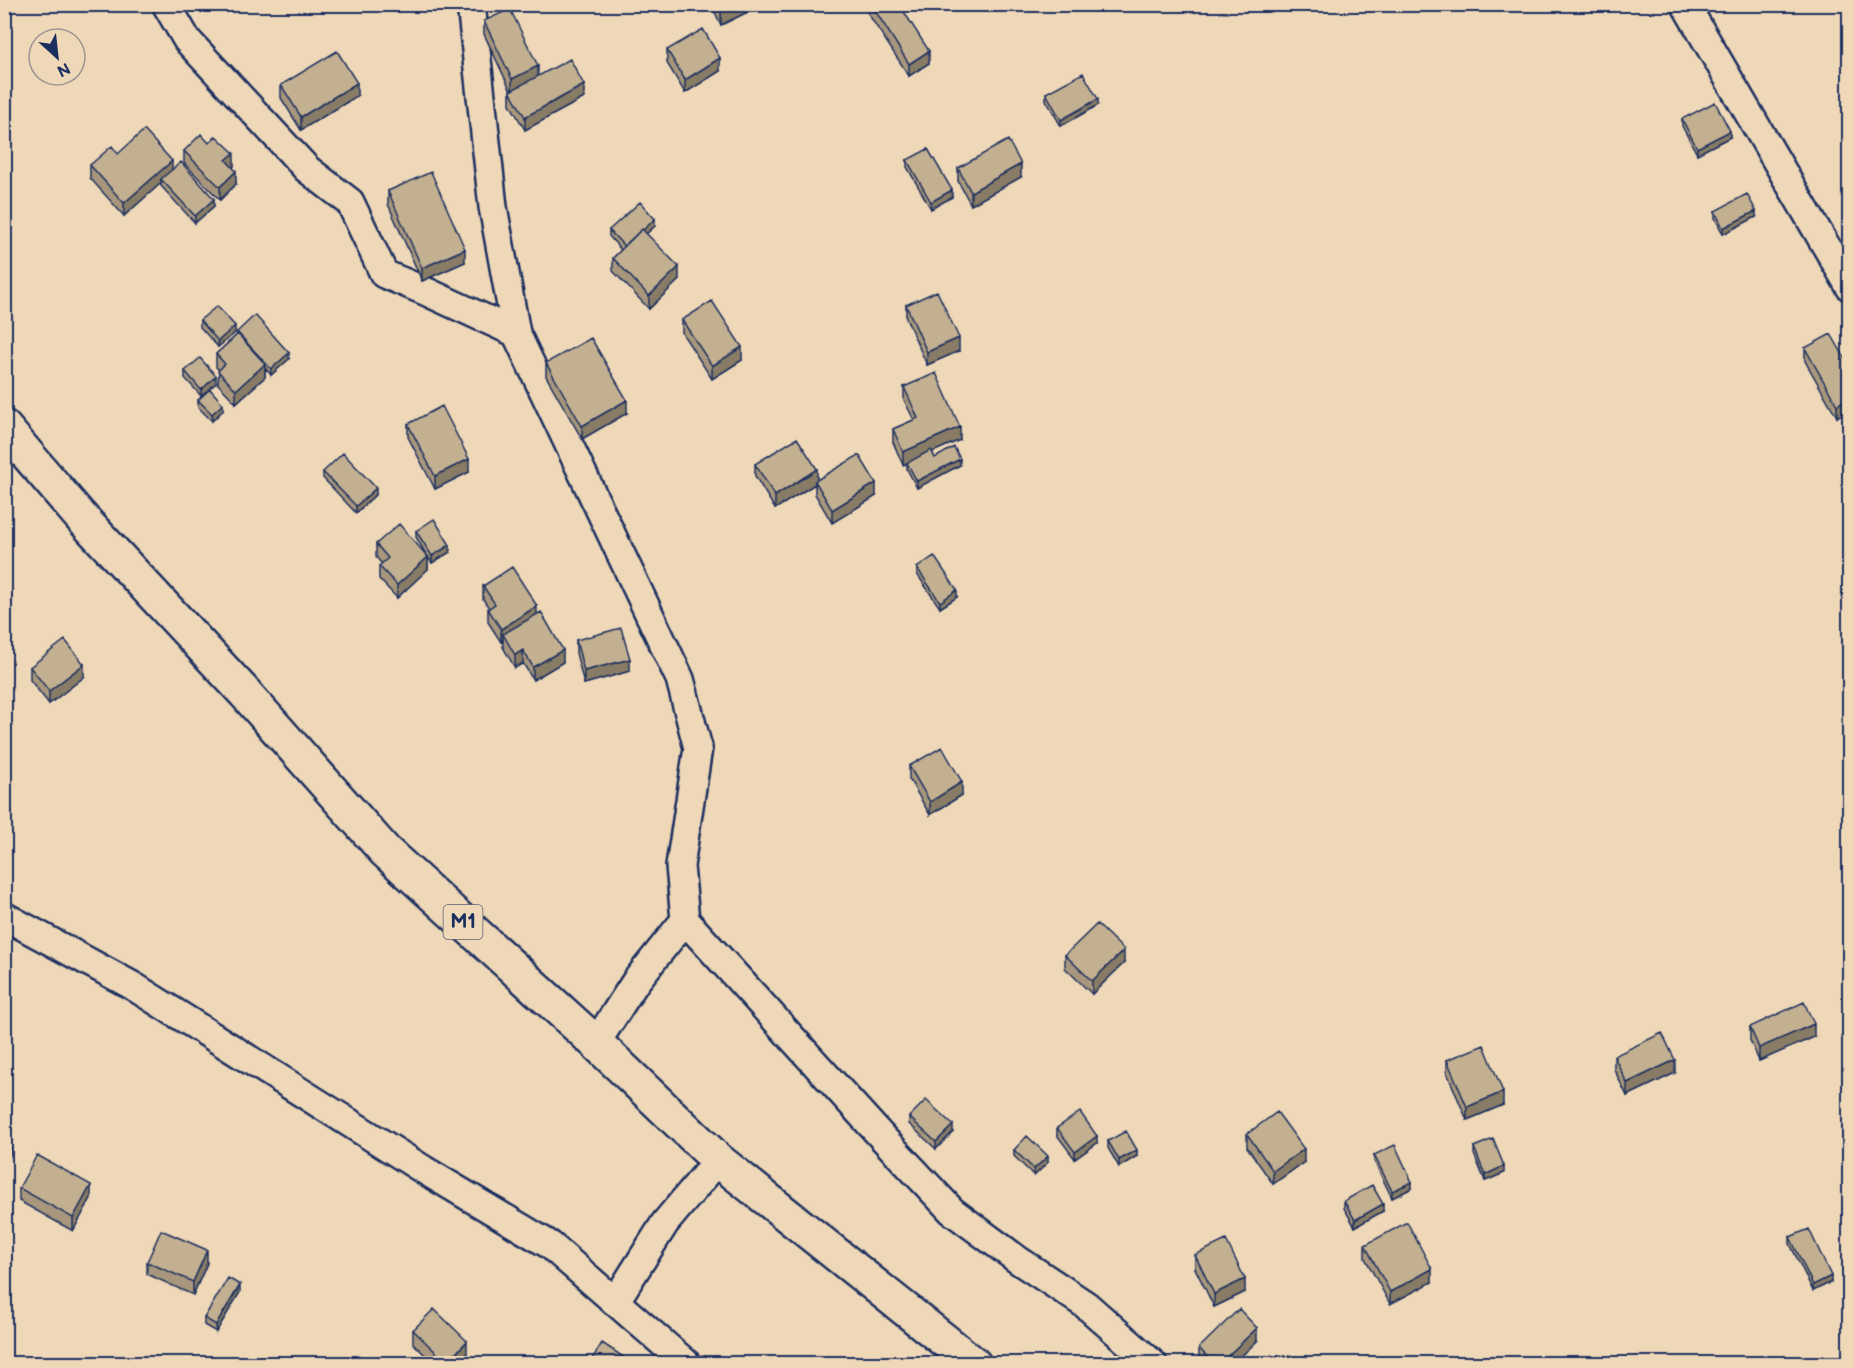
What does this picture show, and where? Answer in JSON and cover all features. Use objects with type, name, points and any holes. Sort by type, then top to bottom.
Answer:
[{"type":"highway","name":"M1","points":[[4,427],[80,516],[245,693],[385,851],[596,1043],[718,1160],[974,1364]]},
{"type":"street","points":[[166,4],[187,40],[203,58],[307,169],[350,202],[384,274],[516,333]]},
{"type":"street","points":[[471,4],[493,207],[516,333],[680,680],[698,748],[680,866],[685,920],[952,1211],[1018,1260],[1086,1305],[1153,1364]]},
{"type":"street","points":[[1685,4],[1850,287]]},
{"type":"street","points":[[4,916],[133,986],[424,1170],[550,1245],[687,1364]]},
{"type":"street","points":[[596,1043],[636,981],[685,920]]},
{"type":"street","points":[[615,1302],[665,1224],[718,1160]]},
{"type":"building","points":[[717,4],[738,4],[721,12]]},
{"type":"building","points":[[871,4],[899,4],[929,51],[909,64]]},
{"type":"building","points":[[510,9],[538,66],[512,79],[484,21]]},
{"type":"building","points":[[703,29],[720,58],[685,80],[667,50]]},
{"type":"building","points":[[337,51],[357,83],[301,117],[281,85]]},
{"type":"building","points":[[570,59],[584,85],[525,117],[510,91]]},
{"type":"building","points":[[1083,73],[1098,99],[1061,120],[1046,93]]},
{"type":"building","points":[[1715,102],[1730,131],[1697,148],[1682,119]]},
{"type":"building","points":[[144,130],[172,161],[124,203],[90,165],[112,146],[118,154]]},
{"type":"building","points":[[201,134],[209,143],[216,136],[234,153],[226,160],[236,171],[220,187],[184,151]]},
{"type":"building","points":[[1008,140],[1021,164],[971,192],[958,168]]},
{"type":"building","points":[[928,149],[952,190],[931,202],[907,160]]},
{"type":"building","points":[[181,162],[214,199],[195,216],[161,179]]},
{"type":"building","points":[[431,172],[465,249],[422,268],[388,191]]},
{"type":"building","points":[[1747,194],[1756,211],[1723,228],[1715,211]]},
{"type":"building","points":[[640,202],[655,219],[624,246],[609,230]]},
{"type":"building","points":[[642,229],[679,267],[649,296],[613,258]]},
{"type":"building","points":[[937,291],[959,338],[927,352],[906,305]]},
{"type":"building","points":[[712,301],[742,347],[712,366],[682,320]]},
{"type":"building","points":[[217,306],[235,326],[218,341],[200,320]]},
{"type":"building","points":[[255,315],[289,353],[271,369],[237,332]]},
{"type":"building","points":[[238,334],[265,364],[236,390],[218,371],[225,364],[216,354]]},
{"type":"building","points":[[1831,334],[1850,367],[1850,397],[1837,405],[1805,348]]},
{"type":"building","points":[[591,338],[627,400],[582,426],[546,363]]},
{"type":"building","points":[[200,358],[216,376],[201,390],[185,371]]},
{"type":"building","points":[[936,373],[960,427],[903,452],[893,429],[918,418],[904,387]]},
{"type":"building","points":[[210,389],[223,404],[212,414],[198,400]]},
{"type":"building","points":[[442,406],[469,459],[435,476],[408,424]]},
{"type":"building","points":[[797,438],[817,469],[775,496],[755,464]]},
{"type":"building","points":[[954,447],[960,459],[917,481],[907,463],[931,450],[935,458]]},
{"type":"building","points":[[343,453],[376,488],[356,506],[323,472]]},
{"type":"building","points":[[859,455],[876,483],[832,510],[815,481]]},
{"type":"building","points":[[434,519],[450,545],[432,556],[416,531]]},
{"type":"building","points":[[399,524],[428,557],[397,585],[379,566],[388,558],[376,544]]},
{"type":"building","points":[[934,556],[957,590],[940,602],[917,568]]},
{"type":"building","points":[[512,567],[537,606],[501,629],[488,609],[495,604],[483,586]]},
{"type":"building","points":[[541,612],[563,650],[533,667],[523,650],[515,655],[503,634]]},
{"type":"building","points":[[621,628],[630,659],[584,671],[576,640]]},
{"type":"building","points":[[65,640],[84,664],[49,691],[30,667]]},
{"type":"building","points":[[942,747],[962,782],[930,802],[909,766]]},
{"type":"building","points":[[1097,924],[1124,950],[1092,981],[1065,955]]},
{"type":"building","points":[[1804,1002],[1814,1024],[1759,1048],[1750,1027]]},
{"type":"building","points":[[1662,1033],[1675,1060],[1627,1083],[1614,1056]]},
{"type":"building","points":[[1484,1045],[1503,1092],[1467,1107],[1447,1060]]},
{"type":"building","points":[[926,1100],[953,1125],[936,1142],[909,1117]]},
{"type":"building","points":[[1080,1112],[1097,1136],[1075,1152],[1057,1128]]},
{"type":"building","points":[[1277,1112],[1304,1149],[1273,1171],[1247,1134]]},
{"type":"building","points":[[1126,1131],[1137,1150],[1119,1160],[1108,1141]]},
{"type":"building","points":[[1027,1136],[1048,1156],[1034,1169],[1014,1150]]},
{"type":"building","points":[[1493,1139],[1504,1166],[1485,1175],[1474,1147]]},
{"type":"building","points":[[4,1144],[11,1148],[4,1159]]},
{"type":"building","points":[[1395,1145],[1412,1182],[1392,1191],[1374,1155]]},
{"type":"building","points":[[37,1155],[91,1185],[73,1218],[19,1188]]},
{"type":"building","points":[[1372,1185],[1383,1204],[1355,1220],[1344,1201]]},
{"type":"building","points":[[1407,1222],[1432,1269],[1390,1292],[1365,1245]]},
{"type":"building","points":[[1809,1229],[1831,1276],[1813,1285],[1790,1237]]},
{"type":"building","points":[[161,1230],[207,1250],[193,1282],[147,1262]]},
{"type":"building","points":[[1226,1240],[1245,1279],[1214,1294],[1195,1255]]},
{"type":"building","points":[[228,1278],[240,1285],[216,1325],[204,1318]]},
{"type":"building","points":[[434,1309],[467,1341],[447,1363],[413,1330]]},
{"type":"building","points":[[1239,1309],[1257,1328],[1219,1364],[1214,1364],[1199,1348]]},
{"type":"building","points":[[602,1343],[625,1358],[621,1364],[589,1364]]},
{"type":"building","points":[[1448,1356],[1452,1364],[1435,1364]]}]
